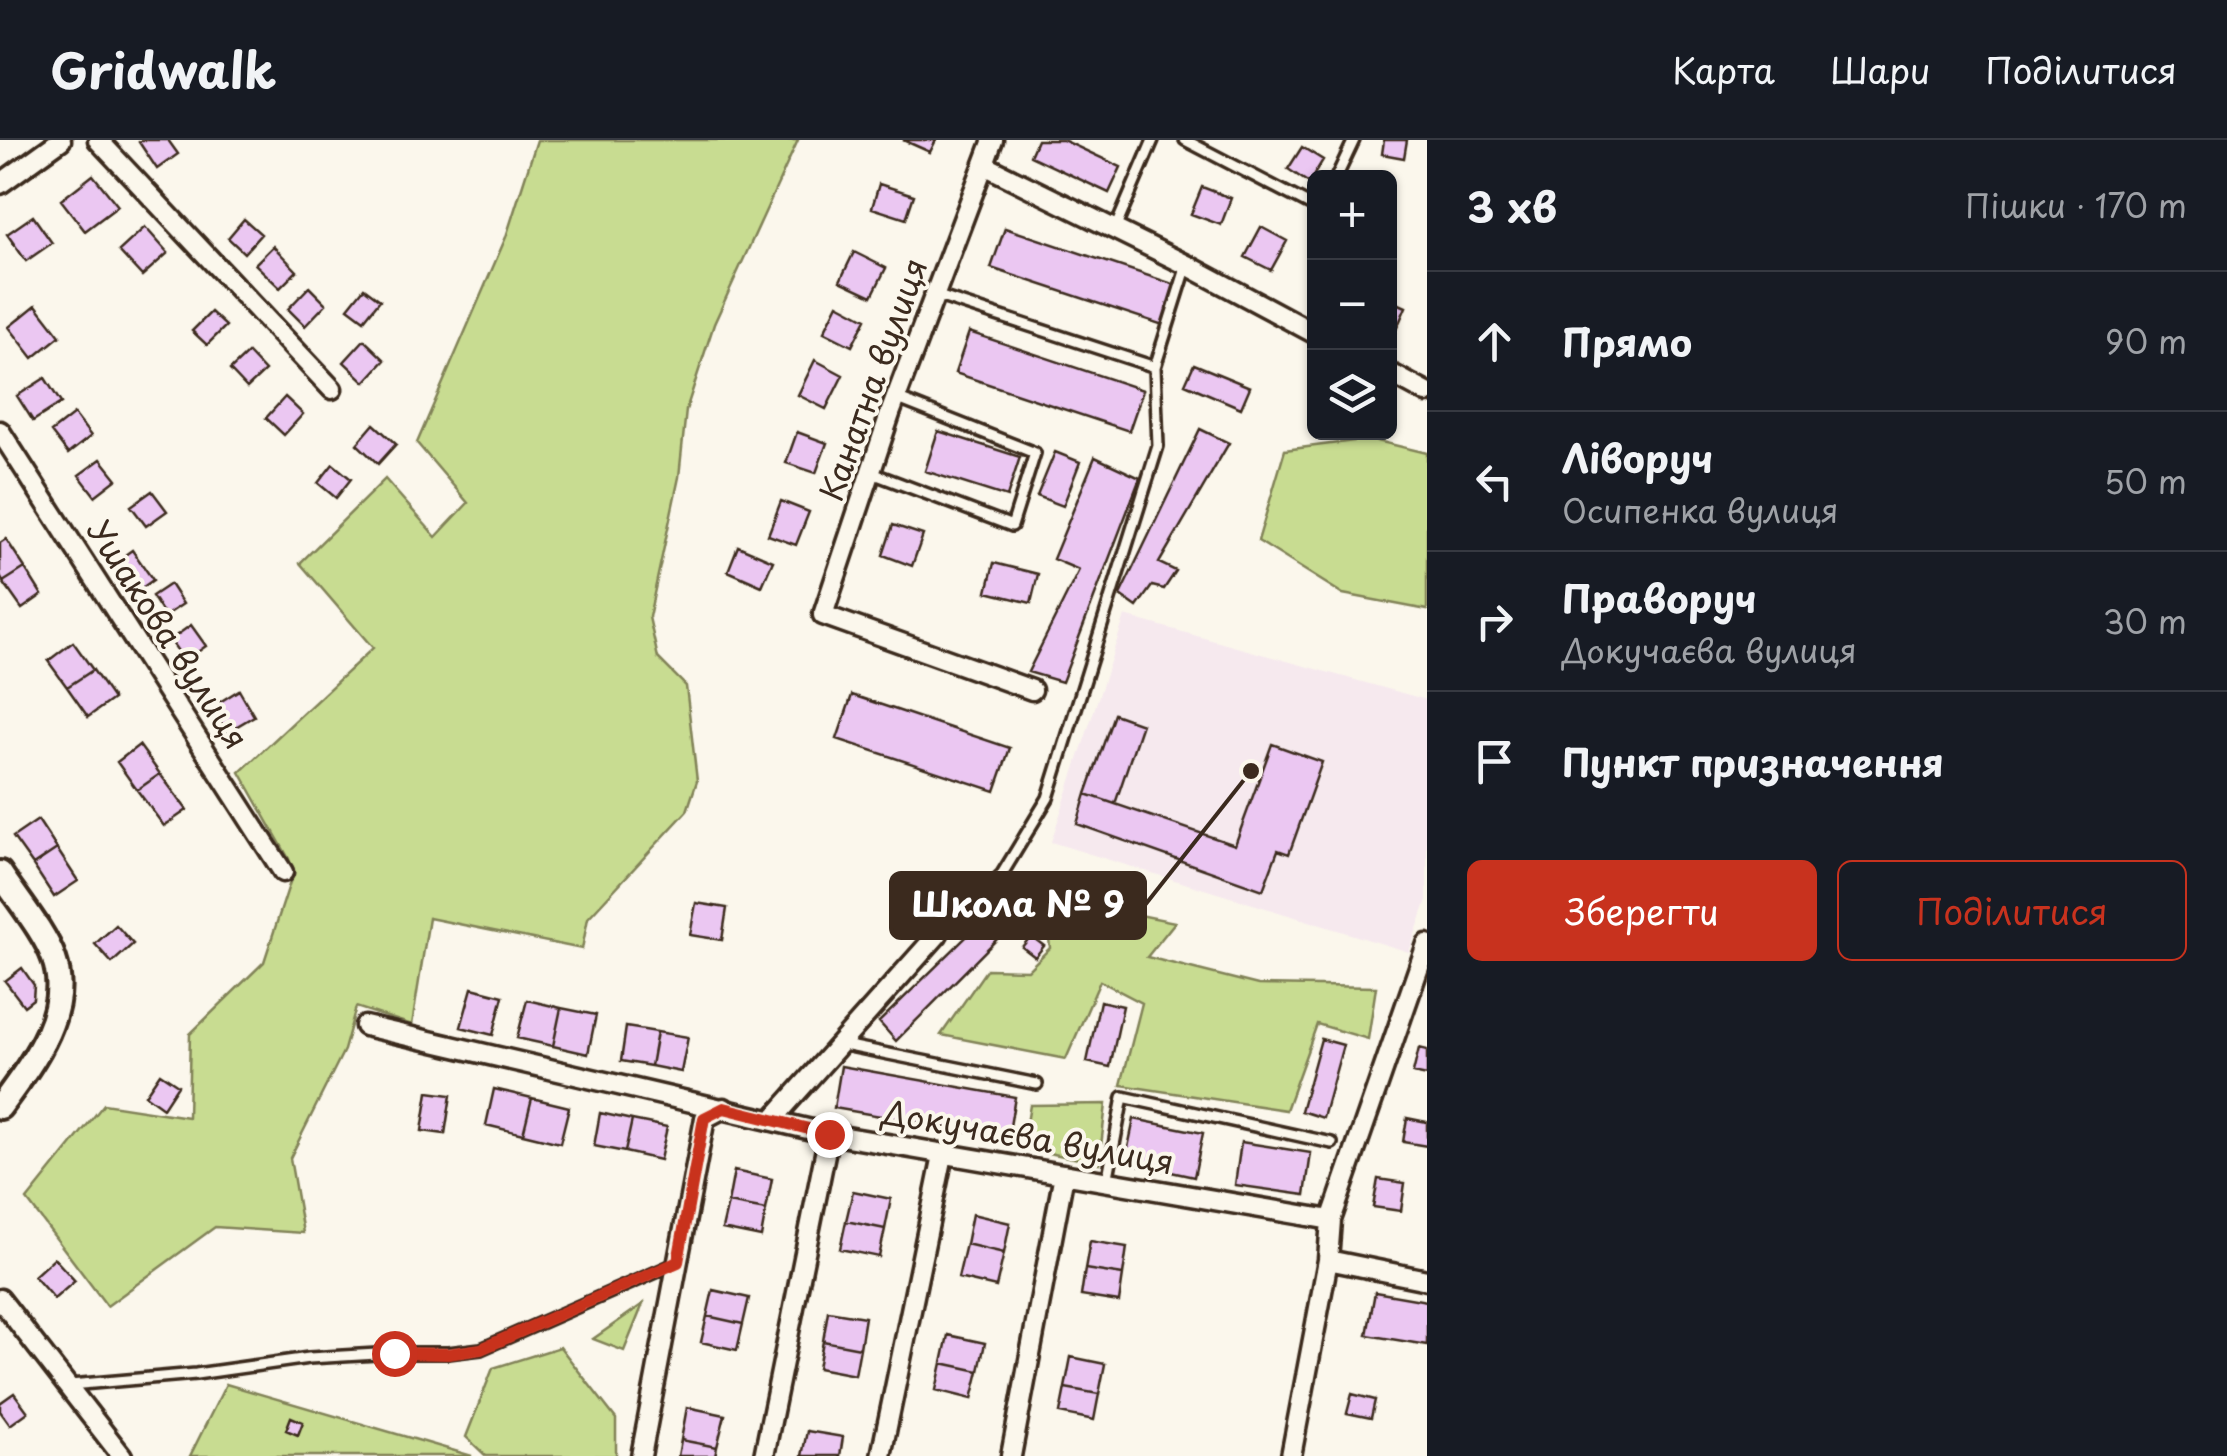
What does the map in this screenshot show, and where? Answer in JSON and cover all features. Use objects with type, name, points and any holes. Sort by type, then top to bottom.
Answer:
[{"type":"street","points":[[0,184],[61,140]]},
{"type":"street","points":[[98,140],[332,389]]},
{"type":"street","name":"Канатна вулиця","points":[[993,140],[896,398],[823,616],[1032,690]]},
{"type":"street","points":[[984,165],[1307,329]]},
{"type":"street","points":[[1397,377],[1427,392]]},
{"type":"street","name":"Ушакова вулиця","points":[[0,432],[282,872]]},
{"type":"street","points":[[0,873],[54,958],[59,986],[52,1020],[36,1058],[0,1108]]},
{"type":"street","points":[[772,1119],[938,934]]},
{"type":"street","points":[[1291,1456],[1328,1260],[1331,1220],[1427,944]]},
{"type":"street","name":"Докучаєва вулиця","points":[[365,1026],[829,1134],[1331,1220]]},
{"type":"street","points":[[641,1456],[704,1118],[724,1108]]},
{"type":"street","points":[[764,1456],[829,1134]]},
{"type":"street","points":[[881,1456],[943,1155]]},
{"type":"street","points":[[1011,1456],[1064,1174]]},
{"type":"street","points":[[1328,1260],[1427,1280]]},
{"type":"street","points":[[0,1299],[122,1456]]},
{"type":"lane","points":[[1116,229],[1153,140]]},
{"type":"lane","points":[[1185,140],[1307,202]]},
{"type":"lane","points":[[1340,170],[1354,140]]},
{"type":"lane","points":[[938,934],[1002,874],[1048,798],[1158,446],[1155,367],[1188,266]]},
{"type":"lane","points":[[935,295],[1155,367]]},
{"type":"lane","points":[[872,473],[1012,526],[1034,453],[896,398]]},
{"type":"lane","points":[[839,1044],[1037,1084]]},
{"type":"lane","points":[[1107,1182],[1124,1097],[1332,1143]]},
{"type":"lane","points":[[70,1386],[309,1358],[448,1354],[481,1349],[678,1262]]},
{"type":"shaded area","points":[[1125,616],[1427,700],[1427,900],[1409,952],[1051,842]]},
{"type":"green space","points":[[537,140],[798,140],[714,324],[686,410],[679,477],[649,617],[658,658],[686,686],[697,781],[687,811],[588,918],[582,949],[429,918],[412,1025],[356,1007],[344,1050],[290,1158],[303,1233],[215,1227],[107,1306],[27,1200],[104,1104],[188,1117],[190,1034],[264,962],[292,876],[289,859],[240,772],[373,648],[300,563],[385,479],[436,537],[468,503],[417,443],[506,237]]},
{"type":"green space","points":[[1373,440],[1427,453],[1427,610],[1343,594],[1258,541],[1285,450]]},
{"type":"green space","points":[[1045,896],[1175,922],[1147,957],[1258,985],[1376,987],[1368,1039],[1317,1024],[1286,1110],[1121,1085],[1142,1003],[1100,981],[1066,1059],[941,1035],[987,969],[1028,970],[1050,948]]},
{"type":"green space","points":[[1106,1104],[1099,1163],[1023,1148],[1030,1105]]},
{"type":"green space","points":[[643,1304],[624,1351],[593,1339]]},
{"type":"green space","points":[[560,1347],[616,1419],[616,1456],[486,1456],[466,1437],[493,1368]]},
{"type":"green space","points":[[226,1384],[472,1456],[190,1456]]},
{"type":"building","points":[[168,140],[178,154],[157,169],[139,142]]},
{"type":"building","points":[[903,140],[936,140],[930,152]]},
{"type":"building","points":[[1037,140],[1063,140],[1121,167],[1109,193],[1030,156]]},
{"type":"building","points":[[1384,140],[1407,140],[1404,158],[1382,154]]},
{"type":"building","points":[[1302,147],[1323,160],[1317,170],[1307,170],[1307,182],[1288,169]]},
{"type":"building","points":[[93,175],[118,206],[85,231],[61,200]]},
{"type":"building","points":[[879,184],[914,195],[906,219],[872,208]]},
{"type":"building","points":[[1202,187],[1231,198],[1221,225],[1191,214]]},
{"type":"building","points":[[33,216],[52,243],[26,261],[7,234]]},
{"type":"building","points":[[244,219],[261,234],[244,253],[228,238]]},
{"type":"building","points":[[145,227],[168,253],[142,276],[119,251]]},
{"type":"building","points":[[1261,227],[1287,241],[1271,270],[1245,257]]},
{"type":"building","points":[[1005,228],[1176,285],[1163,325],[991,268]]},
{"type":"building","points":[[273,246],[297,271],[280,288],[255,264]]},
{"type":"building","points":[[854,252],[886,268],[872,296],[840,281]]},
{"type":"building","points":[[309,287],[326,304],[305,326],[288,309]]},
{"type":"building","points":[[364,288],[380,300],[364,320],[348,308]]},
{"type":"building","points":[[1397,303],[1406,307],[1397,328]]},
{"type":"building","points":[[838,304],[866,319],[852,346],[824,332]]},
{"type":"building","points":[[36,305],[60,336],[33,358],[9,327]]},
{"type":"building","points":[[211,312],[226,326],[207,345],[192,331]]},
{"type":"building","points":[[969,332],[1143,390],[1129,431],[955,373]]},
{"type":"building","points":[[364,340],[385,360],[365,382],[344,362]]},
{"type":"building","points":[[248,353],[265,371],[247,388],[230,370]]},
{"type":"building","points":[[815,360],[843,375],[826,409],[798,395]]},
{"type":"building","points":[[1194,364],[1250,387],[1241,408],[1185,384]]},
{"type":"building","points":[[45,378],[61,403],[33,421],[17,396]]},
{"type":"building","points":[[285,397],[303,414],[284,435],[266,418]]},
{"type":"building","points":[[74,414],[91,436],[68,454],[51,432]]},
{"type":"building","points":[[374,424],[396,444],[378,464],[357,444]]},
{"type":"building","points":[[1200,429],[1229,443],[1159,563],[1176,571],[1164,589],[1152,586],[1137,607],[1120,595]]},
{"type":"building","points":[[938,431],[1020,457],[1007,497],[925,471]]},
{"type":"building","points":[[797,432],[827,443],[816,473],[786,463]]},
{"type":"building","points":[[1055,452],[1080,462],[1063,506],[1037,496]]},
{"type":"building","points":[[1095,457],[1140,478],[1062,682],[1028,672],[1079,570],[1053,559]]},
{"type":"building","points":[[101,459],[117,479],[95,496],[79,475]]},
{"type":"building","points":[[333,464],[351,479],[336,498],[318,483]]},
{"type":"building","points":[[152,491],[167,511],[146,526],[131,506]]},
{"type":"building","points":[[781,501],[809,512],[796,545],[768,535]]},
{"type":"building","points":[[893,525],[923,535],[912,566],[883,555]]},
{"type":"building","points":[[6,539],[25,568],[3,582],[0,543]]},
{"type":"building","points":[[738,546],[773,561],[762,586],[728,571]]},
{"type":"building","points":[[132,550],[153,580],[132,595],[111,565]]},
{"type":"building","points":[[994,563],[1038,574],[1031,603],[987,592]]},
{"type":"building","points":[[25,568],[42,595],[22,609],[3,582]]},
{"type":"building","points":[[170,584],[183,604],[165,616],[152,596]]},
{"type":"building","points":[[191,625],[206,646],[185,661],[170,640]]},
{"type":"building","points":[[73,642],[93,670],[67,687],[48,661]]},
{"type":"building","points":[[93,670],[113,699],[88,717],[67,687]]},
{"type":"building","points":[[239,690],[254,716],[227,732],[212,707]]},
{"type":"building","points":[[852,695],[1010,748],[995,791],[837,739]]},
{"type":"building","points":[[1114,714],[1142,724],[1115,804],[1086,794]]},
{"type":"building","points":[[1272,744],[1322,762],[1289,854],[1278,850],[1263,890],[1077,824],[1086,794],[1235,845]]},
{"type":"building","points":[[139,745],[160,774],[137,790],[117,762]]},
{"type":"building","points":[[160,774],[187,810],[164,826],[137,790]]},
{"type":"building","points":[[38,820],[57,849],[33,865],[13,837]]},
{"type":"building","points":[[57,849],[78,881],[54,897],[33,865]]},
{"type":"building","points":[[1005,899],[1020,916],[896,1041],[879,1022]]},
{"type":"building","points":[[696,903],[727,908],[722,940],[690,935]]},
{"type":"building","points":[[116,925],[133,944],[112,963],[95,944]]},
{"type":"building","points":[[1031,936],[1044,946],[1035,957],[1022,947]]},
{"type":"building","points":[[22,968],[34,985],[33,999],[24,1006],[5,981]]},
{"type":"building","points":[[472,988],[503,996],[493,1035],[461,1027]]},
{"type":"building","points":[[527,1000],[561,1008],[553,1046],[517,1038]]},
{"type":"building","points":[[1100,1001],[1123,1006],[1110,1067],[1087,1062]]},
{"type":"building","points":[[561,1008],[596,1015],[588,1054],[553,1046]]},
{"type":"building","points":[[626,1027],[657,1032],[651,1066],[621,1061]]},
{"type":"building","points":[[657,1032],[688,1037],[681,1072],[651,1066]]},
{"type":"building","points":[[1321,1039],[1343,1045],[1323,1118],[1301,1111]]},
{"type":"building","points":[[1419,1048],[1427,1050],[1427,1076],[1413,1073]]},
{"type":"building","points":[[841,1066],[1015,1097],[1008,1138],[834,1108]]},
{"type":"building","points":[[160,1073],[178,1085],[163,1108],[145,1095]]},
{"type":"building","points":[[494,1089],[532,1098],[523,1134],[486,1125]]},
{"type":"building","points":[[428,1092],[451,1095],[445,1134],[422,1131]]},
{"type":"building","points":[[532,1098],[569,1107],[560,1143],[523,1134]]},
{"type":"building","points":[[600,1113],[632,1120],[625,1152],[594,1146]]},
{"type":"building","points":[[1407,1118],[1427,1122],[1427,1146],[1403,1142]]},
{"type":"building","points":[[1134,1119],[1203,1133],[1194,1177],[1125,1162]]},
{"type":"building","points":[[632,1120],[667,1127],[660,1160],[625,1152]]},
{"type":"building","points":[[1241,1142],[1311,1153],[1305,1195],[1235,1185]]},
{"type":"building","points":[[734,1171],[772,1179],[766,1210],[728,1203]]},
{"type":"building","points":[[1378,1179],[1405,1183],[1401,1211],[1373,1207]]},
{"type":"building","points":[[853,1191],[891,1199],[885,1229],[846,1221]]},
{"type":"building","points":[[728,1203],[766,1210],[761,1237],[722,1229]]},
{"type":"building","points":[[972,1214],[1010,1223],[1004,1253],[966,1244]]},
{"type":"building","points":[[846,1221],[885,1229],[879,1257],[840,1249]]},
{"type":"building","points":[[1090,1241],[1127,1247],[1123,1275],[1085,1269]]},
{"type":"building","points":[[966,1244],[1004,1253],[996,1287],[958,1278]]},
{"type":"building","points":[[54,1258],[75,1281],[54,1299],[34,1276]]},
{"type":"building","points":[[1085,1269],[1123,1275],[1119,1302],[1081,1296]]},
{"type":"building","points":[[713,1290],[749,1298],[743,1324],[707,1316]]},
{"type":"building","points":[[1375,1292],[1427,1301],[1427,1345],[1367,1335]]},
{"type":"building","points":[[828,1311],[865,1317],[860,1348],[823,1341]]},
{"type":"building","points":[[707,1316],[743,1324],[737,1350],[701,1342]]},
{"type":"building","points":[[948,1335],[985,1343],[979,1371],[942,1363]]},
{"type":"building","points":[[823,1341],[860,1348],[855,1375],[818,1368]]},
{"type":"building","points":[[1071,1357],[1105,1364],[1099,1394],[1065,1388]]},
{"type":"building","points":[[942,1363],[979,1371],[972,1399],[936,1390]]},
{"type":"building","points":[[1065,1388],[1099,1394],[1094,1420],[1060,1413]]},
{"type":"building","points":[[14,1393],[28,1412],[10,1425],[0,1411],[0,1403]]},
{"type":"building","points":[[1352,1394],[1375,1400],[1371,1418],[1347,1413]]},
{"type":"building","points":[[687,1407],[725,1415],[717,1447],[681,1440]]},
{"type":"building","points":[[291,1417],[303,1422],[298,1435],[286,1430]]},
{"type":"building","points":[[807,1431],[843,1437],[840,1456],[802,1456]]},
{"type":"building","points":[[681,1440],[717,1447],[715,1456],[678,1456]]},
{"type":"place","name":"Школа № 9","points":[[1251,771]]},
{"type":"route","points":[[394,1353],[448,1354],[481,1349],[678,1262],[704,1118],[724,1108],[829,1134]]}]
